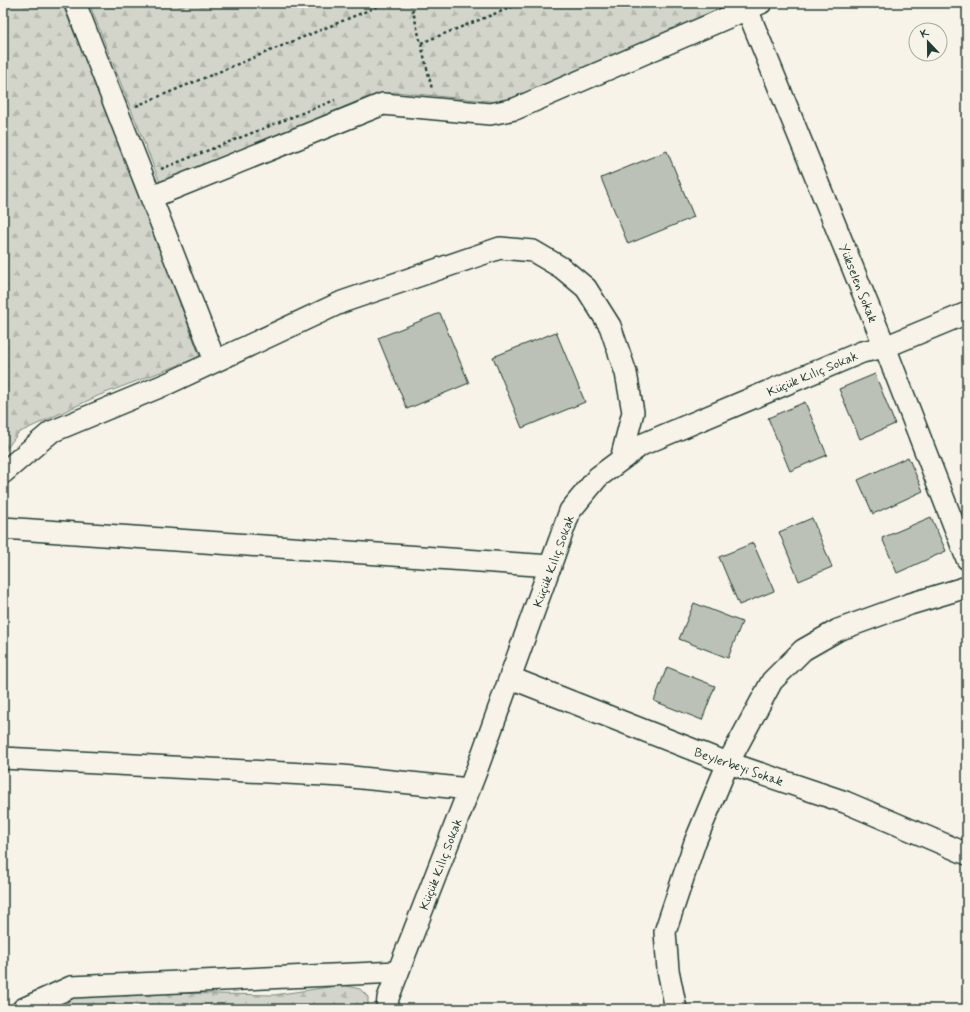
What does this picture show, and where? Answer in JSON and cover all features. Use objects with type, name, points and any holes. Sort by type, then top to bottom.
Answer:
[{"type":"street","points":[[75,3],[215,361]]},
{"type":"street","points":[[152,197],[383,104],[490,114],[515,109],[754,6]]},
{"type":"street","name":"Yükselen Sokak","points":[[754,6],[967,559]]},
{"type":"street","points":[[3,473],[51,432],[169,383],[342,302],[500,248],[533,251],[562,268],[586,288],[610,326],[626,372],[633,412],[621,460]]},
{"type":"street","name":"Küçük Kılıç Sokak","points":[[387,1009],[388,998],[511,678],[570,511],[598,476],[641,445],[862,352],[885,347],[967,313]]},
{"type":"street","points":[[3,528],[551,566]]},
{"type":"street","points":[[676,1009],[668,970],[665,932],[695,842],[728,763],[772,681],[803,650],[838,630],[910,604],[967,587]]},
{"type":"street","name":"Beylerbeyi Sokak","points":[[511,678],[728,763],[845,802],[967,854]]},
{"type":"street","points":[[3,758],[342,776],[469,789]]},
{"type":"street","points":[[23,1009],[71,986],[398,972]]},
{"type":"path","points":[[119,114],[386,3]]},
{"type":"path","points":[[411,3],[436,109]]},
{"type":"path","points":[[421,43],[522,3]]},
{"type":"green space","points":[[3,3],[62,3],[139,193],[200,357],[100,395],[18,433],[3,454]]},
{"type":"green space","points":[[89,3],[736,3],[542,89],[498,102],[395,92],[365,98],[161,185]]},
{"type":"green space","points":[[343,985],[360,989],[368,997],[368,1009],[66,1009],[70,994],[104,992],[274,995]]},
{"type":"building","points":[[667,151],[694,217],[628,244],[601,178]]},
{"type":"building","points":[[440,313],[469,383],[407,409],[378,338]]},
{"type":"building","points":[[556,332],[585,402],[522,428],[493,357]]},
{"type":"building","points":[[875,374],[895,424],[860,439],[839,389]]},
{"type":"building","points":[[805,402],[827,455],[790,471],[768,418]]},
{"type":"building","points":[[908,457],[923,491],[873,514],[858,480]]},
{"type":"building","points":[[931,517],[946,551],[897,573],[882,538]]},
{"type":"building","points":[[812,518],[832,567],[799,581],[779,532]]},
{"type":"building","points":[[753,543],[774,591],[739,605],[719,557]]},
{"type":"building","points":[[694,603],[742,622],[728,658],[679,639]]},
{"type":"building","points":[[667,667],[715,686],[702,720],[654,701]]}]
